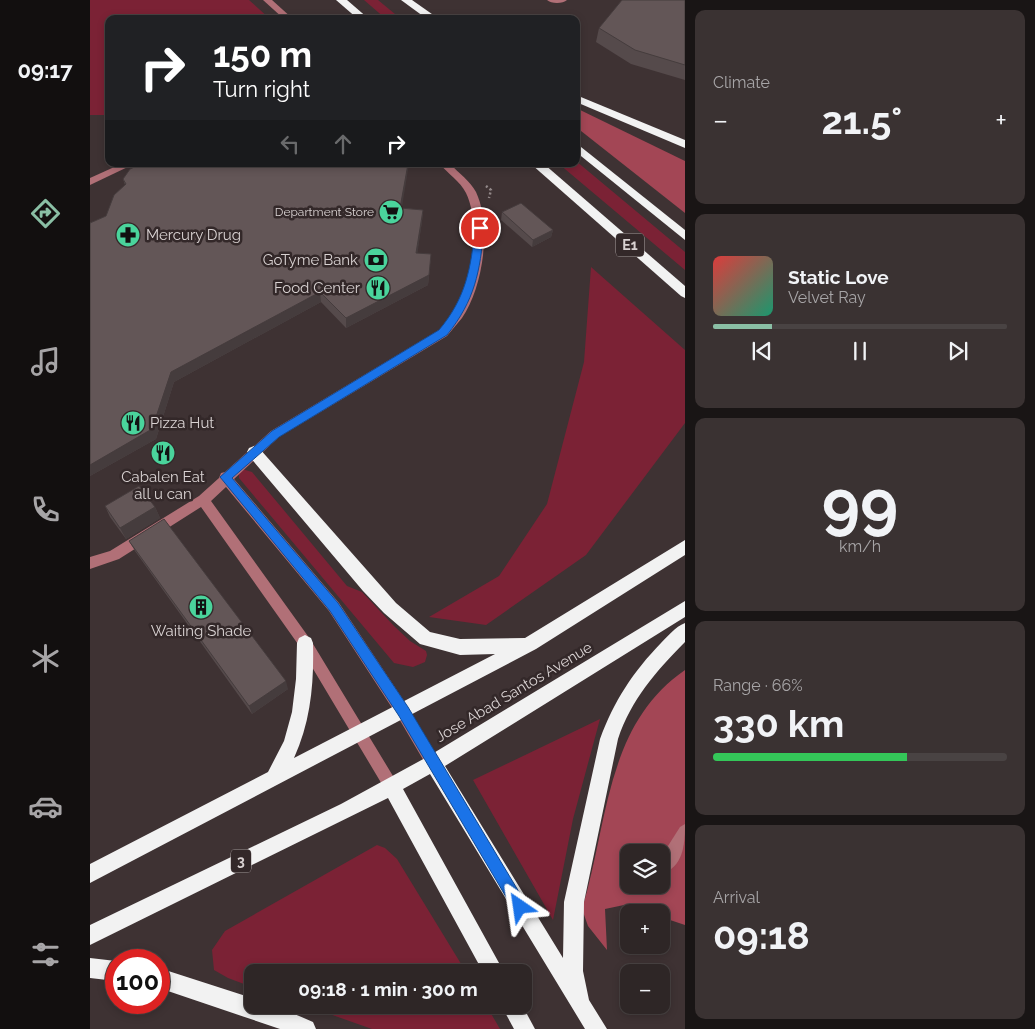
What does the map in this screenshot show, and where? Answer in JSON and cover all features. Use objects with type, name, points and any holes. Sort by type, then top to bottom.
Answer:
[{"type":"highway","points":[[341,0],[359,15]]},
{"type":"highway","points":[[396,0],[414,15]]},
{"type":"highway","points":[[406,0],[428,15]]},
{"type":"highway","points":[[580,100],[685,144]]},
{"type":"highway","points":[[580,149],[685,236]]},
{"type":"highway","name":"E1","points":[[540,167],[685,293]]},
{"type":"highway","points":[[254,452],[368,586],[426,639],[460,647],[530,644]]},
{"type":"highway","points":[[90,874],[530,644],[685,547]]},
{"type":"highway","name":"Jose Abad Santos Avenue","points":[[90,935],[392,786],[433,763],[685,608]]},
{"type":"highway","points":[[580,1004],[572,956],[574,902],[609,739],[616,718],[634,684],[644,670],[685,631]]},
{"type":"highway","points":[[275,776],[288,751],[302,715],[305,643]]},
{"type":"highway","points":[[433,763],[597,1029]]},
{"type":"highway","points":[[392,786],[490,964]]},
{"type":"highway","points":[[90,968],[105,970]]},
{"type":"highway","points":[[170,981],[238,1003],[306,1029]]},
{"type":"highway","points":[[517,1014],[525,1029]]},
{"type":"street","points":[[267,0],[284,15]]},
{"type":"street","points":[[551,0],[563,0]]},
{"type":"street","points":[[90,182],[122,167]]},
{"type":"street","points":[[90,563],[114,555],[203,500],[225,477],[275,434],[443,333],[458,314],[475,273],[480,228],[478,210],[470,191],[449,167]]},
{"type":"street","points":[[225,477],[334,607],[403,712],[433,763]]},
{"type":"street","points":[[203,500],[305,643],[392,786]]},
{"type":"street","points":[[670,857],[685,832]]},
{"type":"shaded area","points":[[90,0],[249,0],[266,15],[105,15],[105,115],[90,115]]},
{"type":"shaded area","points":[[364,0],[378,0],[396,15],[381,15]]},
{"type":"shaded area","points":[[580,110],[685,161],[685,213],[580,130]]},
{"type":"shaded area","points":[[580,164],[685,252],[685,270],[563,167],[580,167]]},
{"type":"shaded area","points":[[591,267],[685,350],[685,423],[586,555],[486,625],[429,617],[499,576],[547,504],[584,362]]},
{"type":"shaded area","points":[[242,469],[252,472],[347,586],[362,592],[410,641],[426,651],[425,662],[413,667],[394,663],[239,478],[239,473]]},
{"type":"shaded area","points":[[685,670],[685,925],[670,920],[670,904],[620,904],[620,906],[605,909],[607,950],[588,926],[582,909],[613,779],[624,748],[639,719],[659,693]]},
{"type":"shaded area","points":[[600,719],[573,819],[553,920],[473,780]]},
{"type":"shaded area","points":[[377,845],[385,848],[397,859],[461,964],[244,964],[244,984],[214,970],[212,950],[225,931]]},
{"type":"shaded area","points":[[330,1014],[491,1014],[500,1029],[372,1029]]},
{"type":"building","points":[[622,0],[685,0],[685,65],[635,50],[599,28]]},
{"type":"building","points":[[134,167],[407,167],[400,208],[423,210],[416,253],[431,254],[429,275],[346,318],[320,292],[171,372],[152,429],[90,465],[90,223],[106,216],[114,195],[126,184],[123,179],[130,169]]},
{"type":"building","points":[[521,203],[553,230],[533,240],[502,212]]},
{"type":"building","points":[[139,486],[155,507],[120,528],[105,506]]},
{"type":"building","name":"Waiting Shade","points":[[164,519],[286,681],[249,706],[129,541]]},
{"type":"place","name":"Department Store","points":[[391,212]]},
{"type":"place","name":"Mercury Drug","points":[[128,235]]},
{"type":"place","name":"GoTyme Bank","points":[[376,260]]},
{"type":"place","name":"Food Center","points":[[378,288]]},
{"type":"place","name":"Pizza Hut","points":[[133,423]]},
{"type":"place","name":"Cabalen Eat all u can","points":[[163,453]]},
{"type":"place","name":"Waiting Shade","points":[[201,607]]},
{"type":"route","points":[[480,228],[475,273],[458,314],[443,333],[275,434],[225,477],[334,607],[403,712],[520,907]]}]
